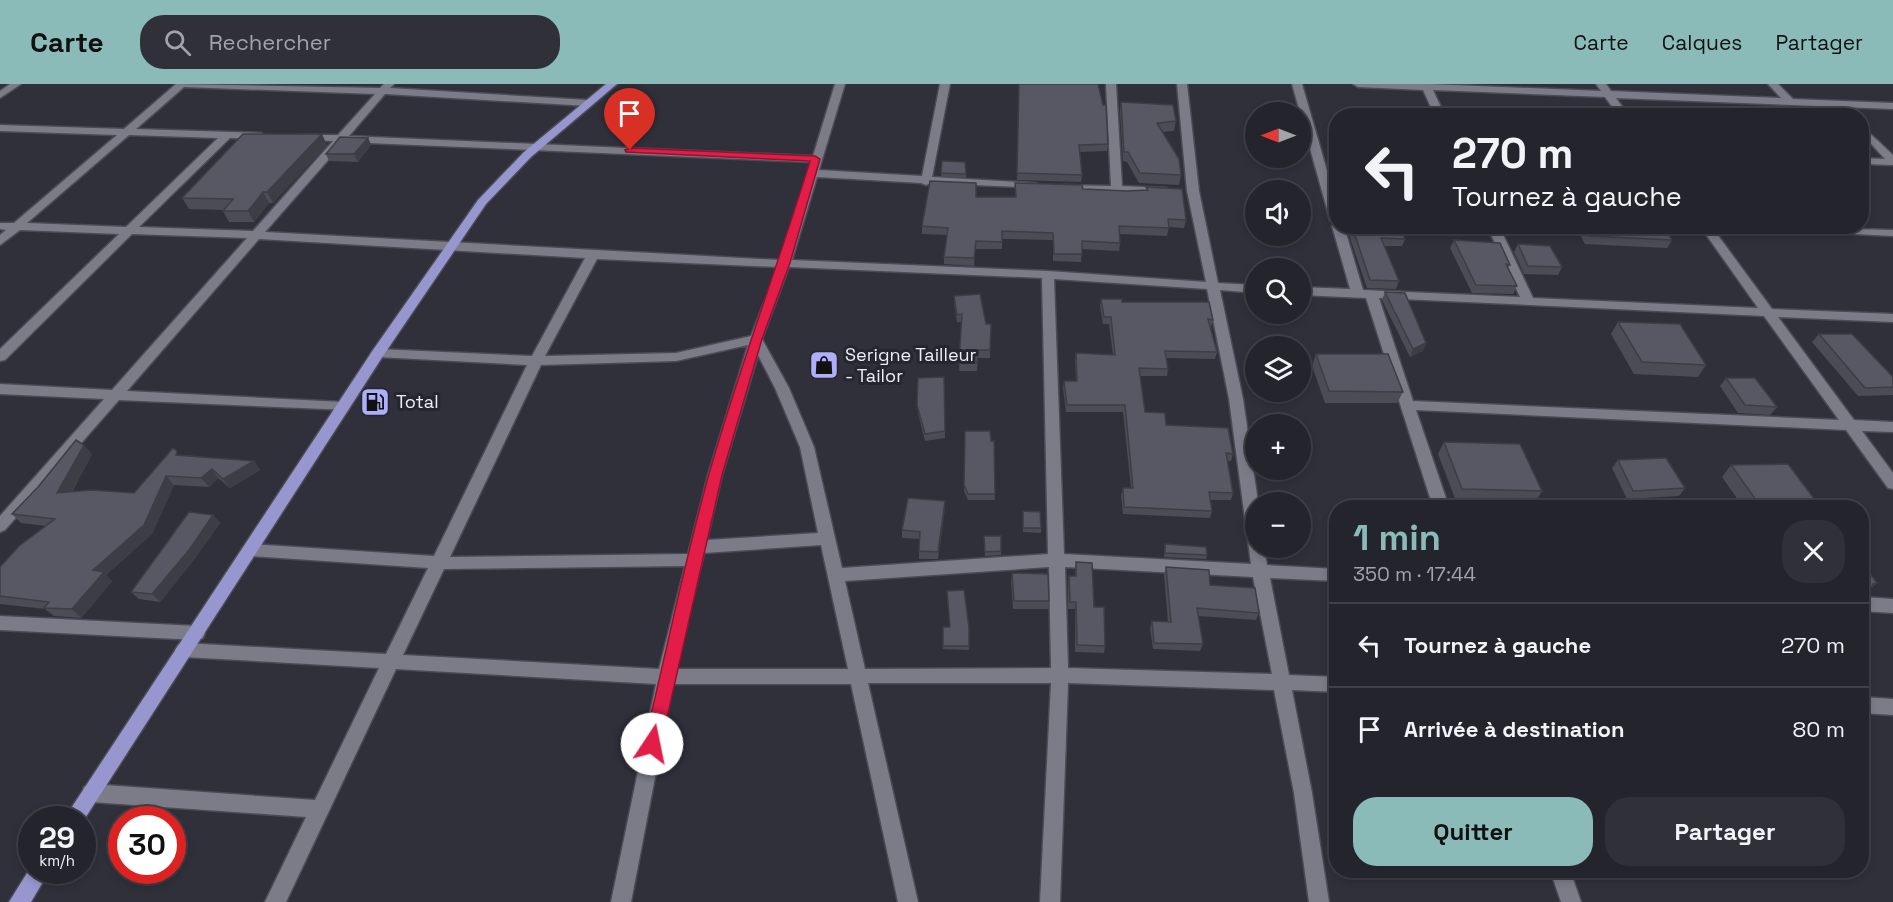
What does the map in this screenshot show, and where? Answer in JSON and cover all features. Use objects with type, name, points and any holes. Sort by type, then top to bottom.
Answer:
[{"type":"main road","points":[[82,806],[378,352],[450,247],[500,180],[612,84]]},
{"type":"main road","points":[[19,902],[31,884]]},
{"type":"street","points":[[0,95],[16,84]]},
{"type":"street","points":[[0,241],[183,84],[386,88],[532,95],[588,103]]},
{"type":"street","points":[[621,902],[666,677],[715,475],[756,339],[785,263],[815,159],[840,84]]},
{"type":"street","points":[[926,182],[945,84]]},
{"type":"street","points":[[1111,84],[1117,190]]},
{"type":"street","points":[[1182,84],[1193,191],[1236,399],[1249,492]]},
{"type":"street","points":[[1297,84],[1329,196]]},
{"type":"street","points":[[1358,84],[1893,106]]},
{"type":"street","points":[[1601,84],[1618,108]]},
{"type":"street","points":[[1773,84],[1791,103]]},
{"type":"street","points":[[1426,86],[1436,108]]},
{"type":"street","points":[[0,526],[386,88]]},
{"type":"street","points":[[1838,104],[1842,108]]},
{"type":"street","points":[[0,128],[274,136]]},
{"type":"street","points":[[0,357],[227,135]]},
{"type":"street","points":[[1869,136],[1893,162]]},
{"type":"street","points":[[297,137],[815,159]]},
{"type":"street","points":[[1869,161],[1893,162]]},
{"type":"street","points":[[811,173],[926,182],[1193,191]]},
{"type":"street","points":[[0,226],[256,236],[593,255],[1048,275],[1245,288]]},
{"type":"street","points":[[1869,232],[1893,233]]},
{"type":"street","points":[[1341,234],[1407,405],[1439,500]]},
{"type":"street","points":[[1497,234],[1528,301]]},
{"type":"street","points":[[1711,234],[1893,484]]},
{"type":"street","points":[[275,902],[536,361],[593,255]]},
{"type":"street","points":[[1048,275],[1060,675],[1050,902]]},
{"type":"street","points":[[1311,292],[1893,318]]},
{"type":"street","points":[[378,352],[536,361],[676,357],[756,339]]},
{"type":"street","points":[[756,339],[782,388],[807,447],[908,902]]},
{"type":"street","points":[[0,389],[343,407]]},
{"type":"street","points":[[1407,405],[1893,428]]},
{"type":"street","points":[[251,550],[439,563],[696,553],[827,539]]},
{"type":"street","points":[[1258,558],[1303,793],[1319,902]]},
{"type":"street","points":[[835,575],[1058,560],[1329,575]]},
{"type":"street","points":[[1869,604],[1893,606]]},
{"type":"street","points":[[0,623],[196,633]]},
{"type":"street","points":[[184,650],[666,677],[1060,675],[1329,684]]},
{"type":"street","points":[[1869,705],[1893,707]]},
{"type":"street","points":[[91,793],[321,809]]},
{"type":"street","points":[[1563,878],[1571,902]]},
{"type":"building","points":[[1019,84],[1098,84],[1103,105],[1106,105],[1108,144],[1079,145],[1082,175],[1017,173]]},
{"type":"building","points":[[1121,102],[1173,105],[1176,121],[1157,123],[1179,159],[1181,175],[1140,173],[1128,152],[1124,152]]},
{"type":"building","points":[[243,134],[322,134],[267,192],[263,192],[248,211],[223,211],[233,199],[182,198]]},
{"type":"building","points":[[340,137],[368,138],[354,154],[326,154]]},
{"type":"building","points":[[942,161],[965,162],[966,174],[941,173]]},
{"type":"building","points":[[930,181],[976,183],[976,197],[1016,197],[1015,183],[1082,185],[1083,189],[1127,191],[1148,190],[1146,187],[1182,189],[1186,220],[1168,219],[1169,228],[1119,226],[1120,243],[1082,241],[1082,254],[1054,254],[1053,233],[1002,231],[1002,242],[976,241],[974,258],[944,257],[948,228],[922,226]]},
{"type":"building","points":[[1355,234],[1403,234],[1405,239],[1381,238],[1399,281],[1370,280]]},
{"type":"building","points":[[1589,234],[1668,234],[1672,240],[1590,236]]},
{"type":"building","points":[[1454,240],[1500,243],[1510,265],[1506,264],[1517,286],[1476,285]]},
{"type":"building","points":[[1518,244],[1550,246],[1562,267],[1528,266]]},
{"type":"building","points":[[1385,292],[1405,293],[1426,343],[1413,349]]},
{"type":"building","points":[[980,294],[986,324],[991,324],[990,350],[978,350],[977,363],[959,363],[962,314],[957,315],[954,296]]},
{"type":"building","points":[[1101,299],[1122,299],[1122,302],[1209,302],[1213,320],[1208,319],[1217,352],[1165,351],[1168,369],[1139,368],[1145,412],[1165,413],[1166,425],[1228,428],[1233,454],[1226,453],[1233,493],[1209,492],[1212,511],[1124,507],[1123,488],[1133,488],[1125,405],[1067,405],[1064,381],[1077,381],[1076,353],[1115,355],[1111,317],[1104,317]]},
{"type":"building","points":[[1618,322],[1680,324],[1706,365],[1642,362]]},
{"type":"building","points":[[1819,334],[1852,334],[1893,377],[1893,387],[1865,388]]},
{"type":"building","points":[[1316,354],[1388,354],[1403,392],[1329,391]]},
{"type":"building","points":[[944,377],[945,431],[925,434],[917,405],[918,378]]},
{"type":"building","points":[[1726,378],[1755,378],[1777,407],[1745,405]]},
{"type":"building","points":[[965,431],[990,431],[991,441],[994,441],[995,494],[968,494],[964,485]]},
{"type":"building","points":[[76,440],[84,445],[57,493],[92,490],[134,493],[173,448],[177,451],[176,455],[254,461],[223,479],[212,469],[201,478],[166,476],[144,525],[93,570],[104,572],[72,609],[44,608],[49,602],[0,596],[0,567],[19,546],[55,519],[12,514],[38,487]]},
{"type":"building","points":[[1444,442],[1520,444],[1542,491],[1462,489]]},
{"type":"building","points":[[1666,458],[1685,488],[1633,491],[1618,460]]},
{"type":"building","points":[[1788,464],[1815,500],[1756,500],[1731,465]]},
{"type":"building","points":[[908,498],[945,501],[938,552],[919,551],[920,532],[902,530]]},
{"type":"building","points":[[1023,511],[1040,512],[1041,528],[1023,528]]},
{"type":"building","points":[[189,512],[213,515],[189,550],[152,594],[131,592]]},
{"type":"building","points":[[984,536],[1001,536],[1001,551],[985,552]]},
{"type":"building","points":[[1165,544],[1206,547],[1207,555],[1165,553]]},
{"type":"building","points":[[1076,562],[1092,563],[1094,607],[1104,607],[1105,646],[1077,645],[1076,602],[1070,602],[1069,576],[1076,576]]},
{"type":"building","points":[[1166,567],[1209,570],[1210,585],[1255,588],[1259,613],[1197,608],[1203,644],[1154,643],[1152,621],[1171,622]]},
{"type":"building","points":[[1869,572],[1877,583],[1869,587]]},
{"type":"building","points":[[1012,573],[1048,574],[1049,601],[1014,601]]},
{"type":"building","points":[[964,590],[969,646],[943,646],[943,627],[950,627],[947,591]]},
{"type":"place","name":"Serigne Tailleur - Tailor","points":[[824,365]]},
{"type":"place","name":"Total","points":[[375,402]]},
{"type":"route","points":[[630,150],[815,159],[785,263],[756,339],[715,475],[652,744]]}]
